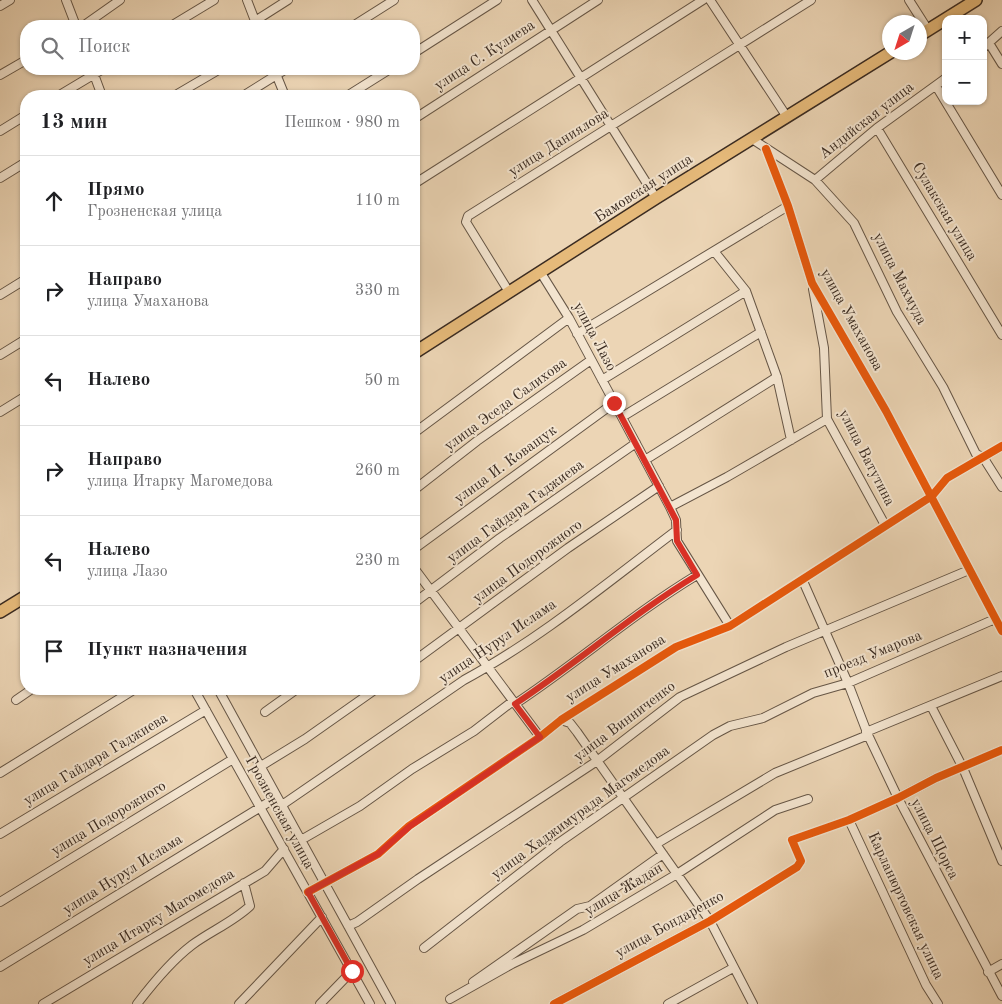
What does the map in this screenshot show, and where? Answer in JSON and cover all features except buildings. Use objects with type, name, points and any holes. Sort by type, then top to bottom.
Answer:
[{"type":"highway","points":[[927,30],[976,0]]},
{"type":"highway","name":"Бамовская улица","points":[[420,349],[656,198],[882,58]]},
{"type":"highway","points":[[0,612],[20,600]]},
{"type":"street","points":[[0,6],[10,0]]},
{"type":"street","points":[[66,0],[74,20]]},
{"type":"street","points":[[92,20],[120,0]]},
{"type":"street","points":[[181,20],[214,0]]},
{"type":"street","points":[[247,0],[254,20]]},
{"type":"street","points":[[261,20],[288,0]]},
{"type":"street","points":[[362,20],[394,0]]},
{"type":"street","points":[[420,49],[497,0]]},
{"type":"street","points":[[532,0],[656,198]]},
{"type":"street","name":"улица С. Кулиева","points":[[420,115],[598,0]]},
{"type":"street","points":[[420,180],[703,0]]},
{"type":"street","points":[[710,0],[787,117]]},
{"type":"street","name":"улица Даниялова","points":[[509,292],[466,222],[468,216],[811,0]]},
{"type":"street","points":[[909,0],[916,15]]},
{"type":"street","points":[[987,44],[1002,31]]},
{"type":"street","points":[[987,46],[1002,64]]},
{"type":"street","points":[[0,75],[20,63]]},
{"type":"street","points":[[67,90],[89,75]]},
{"type":"street","points":[[94,75],[100,90]]},
{"type":"street","points":[[184,90],[210,75]]},
{"type":"street","points":[[251,90],[271,75]]},
{"type":"street","points":[[276,75],[282,90]]},
{"type":"street","points":[[357,90],[380,75]]},
{"type":"street","name":"Андийская улица","points":[[815,180],[877,128],[942,81]]},
{"type":"street","name":"Андийская улица","points":[[936,86],[1002,195]]},
{"type":"street","points":[[0,132],[20,120]]},
{"type":"street","name":"Сулакская улица","points":[[877,128],[1002,335]]},
{"type":"street","name":"улица Махмуда","points":[[752,139],[815,180],[854,223],[897,312],[943,387],[976,454],[983,457],[1002,487]]},
{"type":"street","name":"улица Умаханова","points":[[766,149],[788,206],[812,283],[932,496],[1002,631]]},
{"type":"street","points":[[0,178],[20,166]]},
{"type":"street","points":[[577,334],[788,206]]},
{"type":"street","points":[[718,249],[746,291],[777,377],[791,440]]},
{"type":"street","name":"улица Лазо","points":[[541,273],[569,318],[670,506],[676,520],[677,541],[730,626]]},
{"type":"street","points":[[0,295],[20,283]]},
{"type":"street","name":"улица Ватутина","points":[[812,283],[824,348],[827,419],[885,525]]},
{"type":"street","points":[[602,380],[746,291]]},
{"type":"street","points":[[420,428],[569,318]]},
{"type":"street","points":[[622,417],[761,332]]},
{"type":"street","points":[[0,355],[20,343]]},
{"type":"street","name":"улица Эседа Салихова","points":[[420,485],[477,441],[590,360]]},
{"type":"street","points":[[645,460],[777,377]]},
{"type":"street","points":[[0,412],[20,400]]},
{"type":"street","name":"улица И. Коващук","points":[[420,545],[614,403]]},
{"type":"street","points":[[670,506],[827,419]]},
{"type":"street","name":"улица Гайдара Гаджиева","points":[[420,598],[500,538],[636,443]]},
{"type":"street","name":"улица Умаханова","points":[[308,892],[378,854],[410,826],[540,737],[561,720],[676,647],[730,626],[932,496],[947,478],[1002,446]]},
{"type":"street","name":"улица Подорожного","points":[[420,656],[568,548],[659,486]]},
{"type":"street","name":"улица Нурул Ислама","points":[[282,805],[464,680],[488,667],[584,600],[677,530]]},
{"type":"street","name":"улица Винниченко","points":[[348,926],[357,922],[418,879],[597,761],[680,697],[825,630],[970,570]]},
{"type":"street","points":[[301,840],[360,806],[412,769],[553,679],[660,599],[697,575]]},
{"type":"street","points":[[420,576],[540,737]]},
{"type":"street","name":"улица Щорса","points":[[802,581],[848,683],[867,734],[898,798],[1002,996]]},
{"type":"street","name":"проезд Умарова","points":[[762,718],[813,693],[848,683],[995,619]]},
{"type":"street","points":[[656,844],[775,773],[1002,676]]},
{"type":"street","points":[[16,700],[23,695]]},
{"type":"street","points":[[0,773],[125,695]]},
{"type":"street","name":"Грозненская улица","points":[[197,695],[370,1004]]},
{"type":"street","name":"Грозненская улица","points":[[221,695],[391,1004]]},
{"type":"street","points":[[265,712],[289,695]]},
{"type":"street","points":[[261,766],[305,739],[367,695]]},
{"type":"street","points":[[931,706],[963,768],[1002,861]]},
{"type":"street","points":[[577,732],[576,720],[580,708]]},
{"type":"street","name":"улица Гайдара Гаджиева","points":[[0,834],[206,710]]},
{"type":"street","name":"улица Хаджимурада Магомедова","points":[[424,948],[560,842],[712,735],[730,726],[762,718]]},
{"type":"street","points":[[561,720],[570,723],[577,732],[710,921],[753,1004]]},
{"type":"street","points":[[850,820],[936,778],[1002,750]]},
{"type":"street","name":"улица Подорожного","points":[[0,902],[233,759]]},
{"type":"street","name":"улица Нурул Ислама","points":[[0,967],[278,797]]},
{"type":"street","name":"улица Жадан","points":[[447,1002],[512,964],[583,930],[677,874],[774,810],[808,799]]},
{"type":"street","name":"улица Бондаренко","points":[[554,1004],[710,921],[797,867],[801,861],[792,840],[850,820]]},
{"type":"street","name":"Карланюртовская улица","points":[[850,820],[926,986],[938,1004]]},
{"type":"street","name":"улица Итарку Магомедова","points":[[43,1004],[265,871],[284,849]]},
{"type":"street","points":[[447,1002],[489,969],[577,909],[590,906],[663,854]]},
{"type":"street","points":[[137,1004],[160,975],[192,945],[241,915],[250,906],[244,882]]},
{"type":"street","points":[[239,1004],[322,917]]},
{"type":"street","points":[[988,972],[1002,964]]},
{"type":"street","points":[[668,1004],[733,968]]},
{"type":"street","points":[[320,1004],[352,971]]},
{"type":"cycle path","points":[[766,149],[788,206],[812,283],[886,411],[1002,631]]},
{"type":"cycle path","points":[[308,892],[378,854],[409,826],[540,737],[561,720],[676,647],[730,626],[932,496],[947,478],[1002,446]]},
{"type":"cycle path","points":[[554,1004],[710,921],[797,867],[801,861],[792,840],[849,820],[936,778],[1002,750]]},
{"type":"route","points":[[352,971],[308,892],[378,854],[410,826],[540,737],[515,704],[553,679],[660,599],[697,575],[677,541],[676,520],[614,403]]}]
